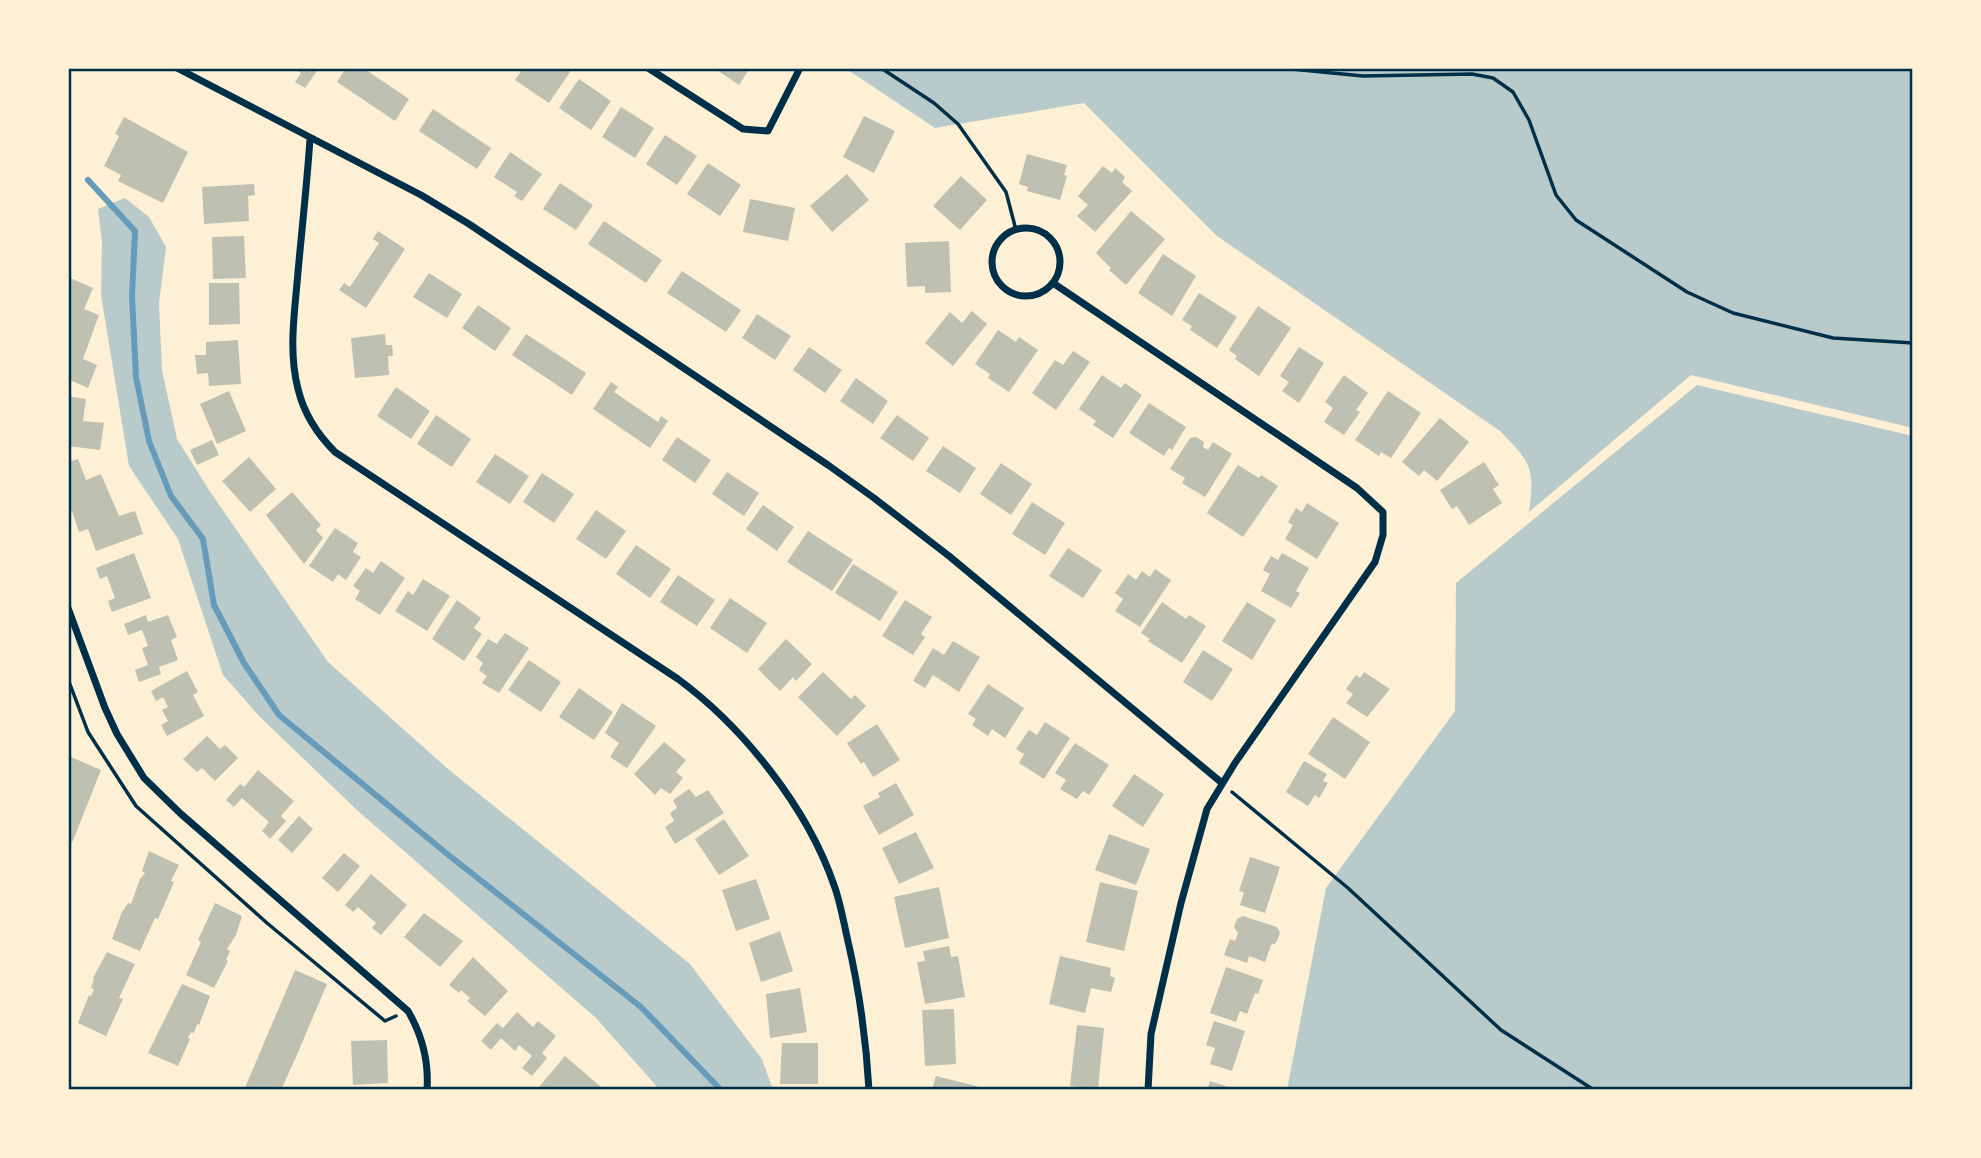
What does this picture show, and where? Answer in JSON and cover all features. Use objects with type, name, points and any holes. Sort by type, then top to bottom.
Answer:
[{"type":"street","points":[[177,68],[421,195],[828,465],[949,556],[1222,783]]},
{"type":"street","points":[[648,68],[743,129],[768,131],[800,68]]},
{"type":"street","points":[[310,139],[294,319],[293,360],[298,389],[307,415],[318,435],[335,452],[678,679],[702,697],[751,748],[803,822],[834,886],[860,994],[869,1090]]},
{"type":"street","points":[[1032,228],[1043,232],[1058,250],[1058,272],[1053,283],[1045,290],[1024,296],[1014,294],[997,281],[992,260],[994,249],[1000,239],[1016,230],[1032,228]]},
{"type":"street","points":[[1053,283],[1365,494],[1383,512],[1383,535],[1375,562],[1222,783],[1207,809],[1181,903],[1151,1034],[1148,1090]]},
{"type":"street","points":[[68,608],[109,717],[144,778],[232,859],[408,1011],[417,1026],[422,1043],[427,1090]]},
{"type":"path","points":[[881,68],[934,103],[958,124],[1006,192],[1016,230]]},
{"type":"path","points":[[1281,68],[1363,76],[1472,74],[1493,78],[1513,92],[1523,110],[1556,195],[1576,220],[1687,292],[1733,313],[1833,338],[1913,343]]},
{"type":"path","points":[[68,679],[88,732],[136,806],[274,929],[385,1021],[408,1011]]},
{"type":"path","points":[[1222,783],[1348,888],[1501,1030],[1594,1090]]},
{"type":"shaded area","points":[[845,68],[1913,68],[1913,428],[1691,375],[1529,512],[1531,475],[1524,459],[1500,431],[1217,236],[1084,103],[935,128]]},
{"type":"shaded area","points":[[125,198],[149,217],[166,247],[159,303],[162,370],[177,439],[211,493],[328,662],[448,769],[690,964],[762,1059],[773,1090],[660,1090],[596,1018],[358,811],[259,716],[223,675],[178,539],[129,466],[101,295],[102,242],[98,209]]},
{"type":"shaded area","points":[[1697,385],[1913,436],[1913,1090],[1287,1090],[1326,888],[1455,711],[1456,583]]},
{"type":"building","points":[[293,68],[319,68],[305,88],[295,82],[301,73]]},
{"type":"building","points":[[346,68],[363,68],[409,99],[395,121],[337,82]]},
{"type":"building","points":[[523,68],[565,68],[570,72],[549,103],[515,80]]},
{"type":"building","points":[[714,68],[750,68],[739,85]]},
{"type":"building","points":[[579,79],[611,101],[591,130],[559,108]]},
{"type":"building","points":[[621,107],[654,128],[635,158],[602,137]]},
{"type":"building","points":[[433,109],[491,148],[477,169],[419,131]]},
{"type":"building","points":[[864,116],[895,131],[874,173],[843,157]]},
{"type":"building","points":[[124,117],[188,152],[163,203],[118,181],[121,175],[104,166],[119,136],[115,134]]},
{"type":"building","points":[[665,135],[697,156],[677,185],[646,164]]},
{"type":"building","points":[[510,152],[542,174],[522,201],[514,196],[517,192],[494,177]]},
{"type":"building","points":[[1027,154],[1067,165],[1064,175],[1067,176],[1060,200],[1027,191],[1028,187],[1019,184]]},
{"type":"building","points":[[708,163],[741,185],[720,216],[687,194]]},
{"type":"building","points":[[1103,166],[1112,173],[1115,168],[1125,177],[1122,182],[1132,191],[1095,232],[1077,216],[1088,205],[1078,196]]},
{"type":"building","points":[[847,174],[869,200],[832,232],[810,206]]},
{"type":"building","points":[[961,176],[987,200],[960,230],[933,206]]},
{"type":"building","points":[[560,183],[593,205],[576,230],[543,209]]},
{"type":"building","points":[[254,184],[255,195],[248,196],[249,221],[204,224],[202,187]]},
{"type":"building","points":[[750,199],[795,208],[788,241],[743,232]]},
{"type":"building","points":[[1131,211],[1165,239],[1126,285],[1109,270],[1111,268],[1096,253]]},
{"type":"building","points":[[604,221],[662,260],[646,283],[588,244]]},
{"type":"building","points":[[378,231],[405,249],[366,308],[339,290],[344,283],[350,287],[379,243],[373,239]]},
{"type":"building","points":[[244,236],[246,278],[213,279],[212,237]]},
{"type":"building","points":[[949,241],[951,292],[925,293],[925,286],[907,287],[905,243]]},
{"type":"building","points":[[1163,254],[1196,276],[1172,316],[1138,293]]},
{"type":"building","points":[[682,271],[741,310],[726,332],[667,293]]},
{"type":"building","points":[[429,273],[462,294],[447,318],[413,297]]},
{"type":"building","points":[[68,277],[93,288],[84,309],[99,315],[83,359],[97,365],[88,388],[68,379]]},
{"type":"building","points":[[209,283],[239,283],[240,324],[209,325]]},
{"type":"building","points":[[1199,293],[1237,317],[1217,348],[1190,330],[1192,326],[1182,320]]},
{"type":"building","points":[[478,305],[511,328],[495,351],[462,328]]},
{"type":"building","points":[[1258,306],[1291,328],[1259,376],[1235,359],[1237,356],[1229,350]]},
{"type":"building","points":[[972,311],[987,324],[953,366],[925,343],[950,312],[962,323]]},
{"type":"building","points":[[757,314],[791,336],[775,360],[742,338]]},
{"type":"building","points":[[998,330],[1016,342],[1019,337],[1038,350],[1009,392],[988,378],[990,374],[975,364]]},
{"type":"building","points":[[385,334],[386,345],[392,345],[393,356],[388,356],[389,375],[355,378],[351,338]]},
{"type":"building","points":[[526,334],[586,373],[572,395],[512,355]]},
{"type":"building","points":[[238,340],[241,384],[209,386],[208,373],[197,374],[195,355],[206,355],[206,342]]},
{"type":"building","points":[[809,347],[842,370],[825,393],[793,370]]},
{"type":"building","points":[[1299,347],[1324,363],[1299,403],[1282,391],[1289,382],[1280,376]]},
{"type":"building","points":[[1073,351],[1090,362],[1056,410],[1032,393],[1055,360],[1063,365]]},
{"type":"building","points":[[1102,375],[1121,388],[1125,383],[1142,395],[1113,438],[1093,425],[1096,421],[1079,409]]},
{"type":"building","points":[[1344,375],[1368,393],[1356,410],[1360,412],[1344,435],[1324,422],[1333,408],[1325,402]]},
{"type":"building","points":[[856,378],[888,401],[873,424],[840,401]]},
{"type":"building","points":[[611,382],[618,387],[614,392],[658,422],[661,416],[668,421],[650,448],[593,409]]},
{"type":"building","points":[[396,387],[430,411],[411,439],[377,416]]},
{"type":"building","points":[[229,391],[246,431],[217,444],[200,404]]},
{"type":"building","points":[[1388,391],[1421,413],[1391,458],[1381,452],[1379,456],[1355,440]]},
{"type":"building","points":[[68,396],[86,399],[83,421],[104,423],[100,450],[68,446]]},
{"type":"building","points":[[1149,403],[1186,427],[1172,450],[1169,448],[1164,456],[1129,433]]},
{"type":"building","points":[[436,415],[471,439],[452,467],[417,444]]},
{"type":"building","points":[[897,415],[929,438],[913,461],[880,438]]},
{"type":"building","points":[[1440,418],[1469,442],[1437,481],[1424,470],[1419,476],[1402,462]]},
{"type":"building","points":[[677,437],[711,460],[695,483],[662,460]]},
{"type":"building","points":[[1196,437],[1204,442],[1203,447],[1208,450],[1213,442],[1232,454],[1205,497],[1182,483],[1185,478],[1170,469],[1190,438]]},
{"type":"building","points":[[212,440],[219,455],[197,465],[190,450]]},
{"type":"building","points":[[943,446],[976,468],[960,493],[926,471]]},
{"type":"building","points":[[495,454],[529,476],[510,504],[476,482]]},
{"type":"building","points":[[249,457],[276,489],[250,512],[222,481]]},
{"type":"building","points":[[78,459],[86,480],[101,474],[119,516],[135,511],[143,534],[96,551],[88,529],[79,532],[72,511],[68,512],[68,462]]},
{"type":"building","points":[[1484,462],[1499,485],[1493,489],[1502,503],[1469,525],[1457,506],[1452,509],[1440,490]]},
{"type":"building","points":[[1001,463],[1032,484],[1011,515],[980,494]]},
{"type":"building","points":[[1238,465],[1278,486],[1243,537],[1207,513]]},
{"type":"building","points":[[727,472],[759,493],[744,516],[712,494]]},
{"type":"building","points":[[542,473],[574,494],[554,523],[523,502]]},
{"type":"building","points":[[292,492],[321,525],[316,530],[323,538],[304,564],[266,515]]},
{"type":"building","points":[[1032,502],[1065,523],[1045,555],[1012,534]]},
{"type":"building","points":[[1307,503],[1339,523],[1317,559],[1285,539],[1293,525],[1288,522],[1296,508],[1302,512]]},
{"type":"building","points":[[763,505],[794,527],[777,551],[746,529]]},
{"type":"building","points":[[596,510],[626,531],[606,559],[576,539]]},
{"type":"building","points":[[335,528],[358,543],[353,552],[361,557],[346,580],[338,574],[333,582],[309,566]]},
{"type":"building","points":[[808,531],[853,560],[832,591],[787,562]]},
{"type":"building","points":[[636,545],[671,569],[650,598],[616,574]]},
{"type":"building","points":[[1068,548],[1102,570],[1083,598],[1049,576]]},
{"type":"building","points":[[134,553],[151,598],[112,612],[108,601],[115,598],[107,576],[100,579],[96,568]]},
{"type":"building","points":[[1282,553],[1309,568],[1296,591],[1300,593],[1291,608],[1261,591],[1270,574],[1263,570],[1271,556],[1278,560]]},
{"type":"building","points":[[381,561],[405,578],[380,615],[355,599],[360,591],[353,586],[366,568],[373,573]]},
{"type":"building","points":[[853,564],[898,592],[880,621],[835,593]]},
{"type":"building","points":[[1155,569],[1171,580],[1140,627],[1115,611],[1123,599],[1115,593],[1128,574],[1136,580],[1142,571],[1150,577]]},
{"type":"building","points":[[678,575],[715,600],[697,626],[660,602]]},
{"type":"building","points":[[423,579],[450,596],[427,631],[395,611],[408,591],[413,595]]},
{"type":"building","points":[[730,598],[767,623],[747,653],[710,628]]},
{"type":"building","points":[[457,600],[481,618],[474,628],[482,634],[464,661],[432,639]]},
{"type":"building","points":[[905,600],[932,617],[921,634],[925,637],[913,655],[882,636]]},
{"type":"building","points":[[1162,602],[1186,619],[1189,615],[1206,626],[1182,663],[1148,641],[1150,639],[1141,633]]},
{"type":"building","points":[[1247,602],[1276,620],[1252,660],[1222,641]]},
{"type":"building","points":[[146,615],[148,622],[168,615],[177,637],[171,640],[178,660],[159,667],[161,674],[139,682],[135,670],[148,665],[142,648],[148,646],[142,630],[128,635],[124,624]]},
{"type":"building","points":[[505,633],[529,648],[499,693],[482,683],[487,676],[479,670],[483,663],[476,657],[488,639],[497,644]]},
{"type":"building","points":[[786,639],[812,664],[796,681],[793,677],[780,691],[758,669]]},
{"type":"building","points":[[953,641],[980,657],[959,692],[933,675],[925,688],[913,681],[933,648],[944,655]]},
{"type":"building","points":[[1203,650],[1233,669],[1212,701],[1183,682]]},
{"type":"building","points":[[529,660],[561,682],[541,712],[508,690]]},
{"type":"building","points":[[187,671],[198,692],[193,695],[204,716],[167,736],[161,725],[168,721],[162,710],[168,707],[163,697],[156,701],[151,691]]},
{"type":"building","points":[[823,672],[851,699],[855,695],[866,706],[837,736],[798,697]]},
{"type":"building","points":[[1364,672],[1390,689],[1367,717],[1346,703],[1353,694],[1346,689],[1356,675],[1360,678]]},
{"type":"building","points":[[988,684],[1024,708],[1005,738],[992,729],[988,736],[972,725],[976,719],[968,714]]},
{"type":"building","points":[[579,688],[613,712],[594,740],[559,717]]},
{"type":"building","points":[[622,703],[656,726],[627,768],[610,757],[619,743],[605,733]]},
{"type":"building","points":[[1333,717],[1370,742],[1345,779],[1308,754]]},
{"type":"building","points":[[1045,722],[1070,738],[1044,779],[1019,763],[1024,754],[1016,749],[1029,730],[1037,735]]},
{"type":"building","points":[[877,724],[900,760],[873,777],[847,743]]},
{"type":"building","points":[[207,736],[220,749],[225,745],[238,758],[215,781],[202,768],[197,772],[183,759]]},
{"type":"building","points":[[664,742],[686,760],[676,772],[683,778],[670,794],[661,788],[655,795],[634,774]]},
{"type":"building","points":[[1075,743],[1109,765],[1089,795],[1083,791],[1077,799],[1060,789],[1066,780],[1055,773]]},
{"type":"building","points":[[71,757],[101,770],[72,843],[68,841],[68,765]]},
{"type":"building","points":[[1304,761],[1327,774],[1323,781],[1328,783],[1319,798],[1315,795],[1308,806],[1286,792]]},
{"type":"building","points":[[258,770],[294,801],[281,816],[286,821],[270,839],[262,831],[269,822],[242,798],[234,807],[226,800],[240,784],[244,787]]},
{"type":"building","points":[[1134,774],[1164,794],[1143,827],[1112,806]]},
{"type":"building","points":[[896,783],[914,815],[879,835],[863,806],[880,797],[878,793]]},
{"type":"building","points":[[689,789],[696,797],[708,790],[724,813],[675,844],[665,827],[674,821],[670,813],[677,808],[673,800]]},
{"type":"building","points":[[299,816],[313,829],[292,853],[278,840]]},
{"type":"building","points":[[724,819],[749,856],[719,875],[695,839]]},
{"type":"building","points":[[916,832],[934,868],[899,884],[882,848]]},
{"type":"building","points":[[1109,834],[1150,849],[1136,885],[1095,870]]},
{"type":"building","points":[[149,851],[179,865],[158,919],[155,918],[140,951],[112,939],[122,912],[128,903],[131,904],[145,873],[142,871]]},
{"type":"building","points":[[344,853],[360,866],[338,892],[322,878]]},
{"type":"building","points":[[1250,857],[1280,867],[1265,913],[1240,905],[1244,892],[1239,891]]},
{"type":"building","points":[[371,874],[407,905],[381,935],[372,928],[376,923],[358,907],[353,912],[345,905]]},
{"type":"building","points":[[756,879],[770,919],[736,931],[722,890]]},
{"type":"building","points":[[1100,882],[1138,891],[1124,951],[1086,942]]},
{"type":"building","points":[[939,887],[949,938],[905,948],[894,897]]},
{"type":"building","points":[[215,903],[242,916],[236,935],[227,949],[230,951],[226,960],[228,961],[214,988],[186,975]]},
{"type":"building","points":[[424,913],[463,941],[440,967],[404,937]]},
{"type":"building","points":[[1243,916],[1277,927],[1280,933],[1276,943],[1271,945],[1265,962],[1249,956],[1247,963],[1224,955],[1230,939],[1235,941],[1238,933],[1234,927],[1237,919]]},
{"type":"building","points":[[780,931],[793,971],[761,982],[749,943]]},
{"type":"building","points":[[949,946],[951,957],[958,956],[965,997],[925,1004],[917,962],[925,961],[923,951]]},
{"type":"building","points":[[107,952],[135,964],[119,998],[123,999],[106,1036],[78,1023],[94,989],[91,988],[93,978]]},
{"type":"building","points":[[1060,956],[1111,968],[1110,976],[1115,978],[1111,992],[1091,988],[1085,1013],[1049,1004]]},
{"type":"building","points":[[473,957],[508,991],[485,1016],[467,1001],[470,998],[461,990],[459,993],[449,985]]},
{"type":"building","points":[[1226,967],[1263,980],[1247,1014],[1240,1011],[1236,1022],[1210,1013]]},
{"type":"building","points":[[295,970],[327,984],[296,1057],[281,1090],[244,1090]]},
{"type":"building","points":[[182,984],[210,996],[199,1025],[197,1024],[194,1033],[191,1032],[188,1038],[190,1039],[178,1066],[148,1053]]},
{"type":"building","points":[[800,988],[807,1032],[770,1038],[766,994]]},
{"type":"building","points":[[954,1009],[956,1064],[925,1066],[922,1010]]},
{"type":"building","points":[[517,1012],[533,1027],[538,1021],[556,1036],[542,1053],[547,1058],[532,1076],[522,1068],[532,1056],[519,1045],[515,1051],[501,1038],[491,1050],[481,1041],[497,1023],[503,1028]]},
{"type":"building","points":[[1214,1021],[1245,1031],[1232,1071],[1210,1064],[1215,1048],[1206,1045]]},
{"type":"building","points":[[1077,1025],[1104,1028],[1098,1089],[1070,1086]]},
{"type":"building","points":[[387,1040],[388,1083],[353,1085],[351,1041]]},
{"type":"building","points":[[782,1043],[818,1043],[818,1084],[780,1084]]},
{"type":"building","points":[[565,1056],[601,1087],[599,1090],[542,1090],[539,1087]]},
{"type":"building","points":[[936,1076],[988,1089],[988,1090],[932,1090]]},
{"type":"building","points":[[1210,1081],[1235,1089],[1235,1090],[1207,1090]]},
{"type":"waterway","points":[[88,180],[135,231],[132,296],[136,377],[149,441],[171,496],[203,539],[214,605],[244,663],[279,715],[446,853],[641,1007],[721,1090]]}]
